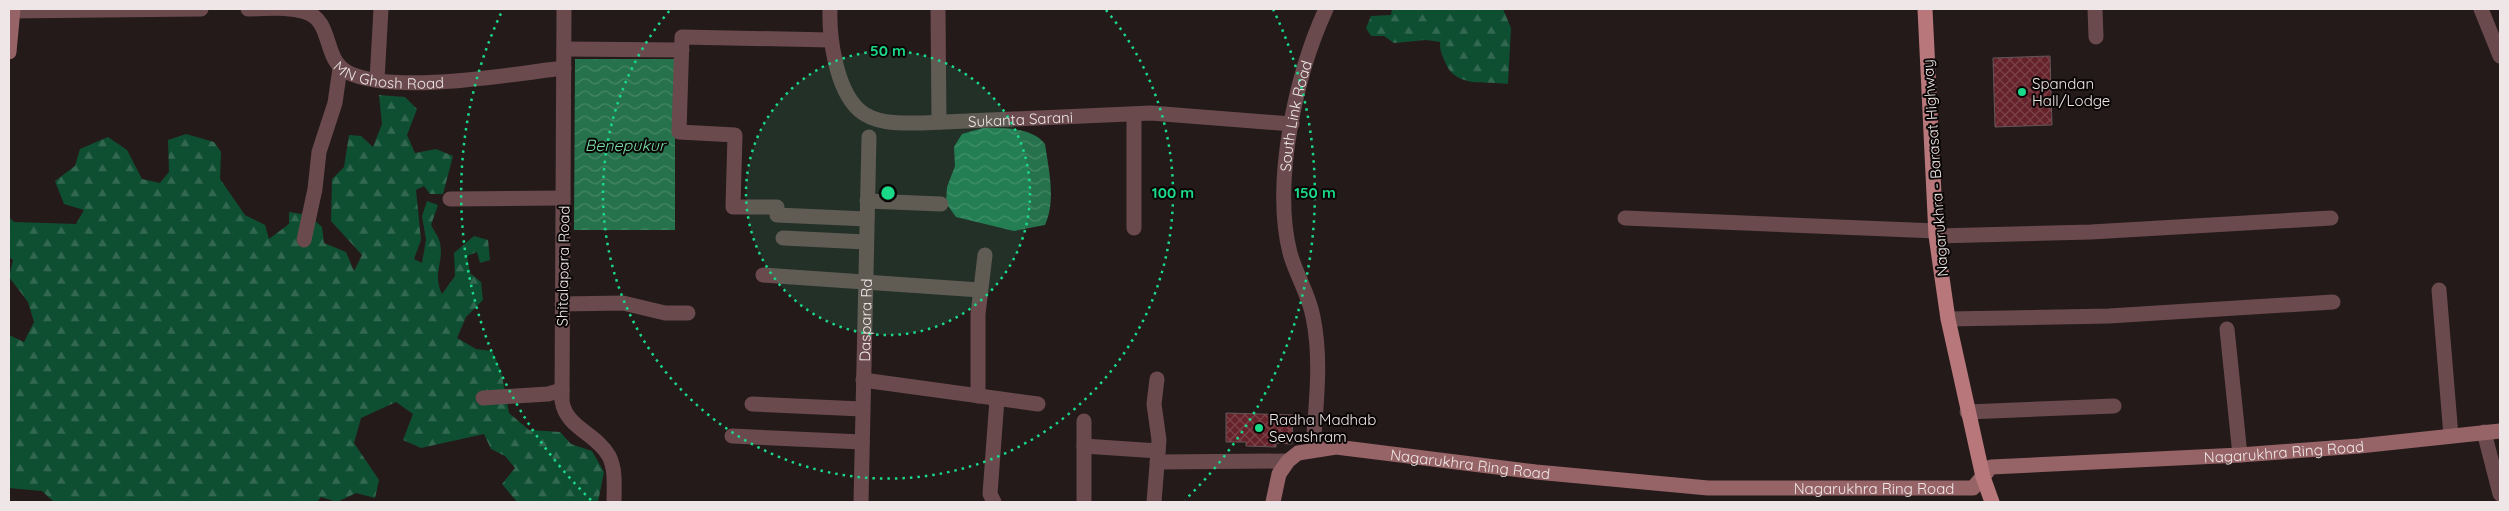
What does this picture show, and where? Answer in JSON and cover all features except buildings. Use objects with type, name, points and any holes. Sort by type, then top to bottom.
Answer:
[{"type":"main road","name":"Nagarukhra - Barasat Highway","points":[[1925,9],[1936,234],[1948,319],[1967,412],[1983,477],[1992,502]]},
{"type":"main road","points":[[9,52],[11,10]]},
{"type":"main road","name":"Nagarukhra Ring Road","points":[[1293,457],[1336,447],[1536,472],[1708,488],[1973,488],[1991,467],[2240,455],[2500,430]]},
{"type":"main road","points":[[1273,502],[1279,474],[1293,457]]},
{"type":"street","points":[[11,10],[201,9]]},
{"type":"street","name":"MN Ghosh Road","points":[[248,9],[294,9],[307,12],[319,19],[333,58],[340,68],[350,74],[377,80],[405,83],[467,79],[564,68]]},
{"type":"street","points":[[377,80],[382,9]]},
{"type":"street","name":"Shitalapara Road","points":[[564,9],[562,304],[562,390],[564,411],[571,421],[598,441],[609,456],[615,476],[614,502]]},
{"type":"street","points":[[830,9],[832,40],[839,75],[850,97],[860,110],[869,137],[882,125],[895,123]]},
{"type":"street","points":[[938,9],[939,122]]},
{"type":"street","name":"South Link Road","points":[[1314,434],[1318,358],[1313,316],[1290,253],[1285,224],[1285,182],[1292,124],[1300,81],[1326,9]]},
{"type":"street","points":[[2095,9],[2096,37]]},
{"type":"street","points":[[2481,9],[2500,56]]},
{"type":"street","points":[[832,40],[682,37],[679,132],[735,135],[733,207],[777,207],[777,215],[866,219]]},
{"type":"street","points":[[564,48],[682,50]]},
{"type":"street","points":[[304,240],[319,152],[335,103],[340,68]]},
{"type":"street","name":"Sukanta Sarani","points":[[860,110],[875,119],[895,123],[1134,114],[1194,116],[1292,124]]},
{"type":"street","points":[[1134,114],[1134,228]]},
{"type":"street","name":"Daspara Rd","points":[[861,502],[864,282],[869,137]]},
{"type":"street","points":[[450,199],[563,198]]},
{"type":"street","points":[[867,201],[941,204]]},
{"type":"street","points":[[1625,218],[1936,234],[2091,232],[2331,218]]},
{"type":"street","points":[[783,238],[866,242]]},
{"type":"street","points":[[978,396],[980,290],[985,255]]},
{"type":"street","points":[[763,275],[980,290]]},
{"type":"street","points":[[2439,290],[2451,436]]},
{"type":"street","points":[[1948,319],[2109,316],[2333,302]]},
{"type":"street","points":[[562,304],[623,303],[666,313],[688,313]]},
{"type":"street","points":[[2227,329],[2240,455]]},
{"type":"street","points":[[1154,502],[1158,457],[1154,404],[1157,379]]},
{"type":"street","points":[[863,380],[1038,404]]},
{"type":"street","points":[[483,398],[548,394],[562,390]]},
{"type":"street","points":[[994,502],[990,494],[997,399]]},
{"type":"street","points":[[752,404],[862,409]]},
{"type":"street","points":[[1967,412],[2114,406]]},
{"type":"street","points":[[1084,421],[1084,502]]},
{"type":"street","points":[[2484,432],[2500,494]]},
{"type":"street","points":[[1084,446],[1158,457],[1293,457],[1314,434],[1336,447]]},
{"type":"street","points":[[732,436],[862,442]]},
{"type":"green space","points":[[1392,9],[1503,9],[1511,28],[1508,84],[1473,82],[1457,77],[1446,64],[1440,42],[1426,40],[1394,43],[1384,36],[1371,36],[1366,28],[1371,16],[1391,15]]},
{"type":"green space","points":[[379,95],[405,97],[417,109],[407,135],[415,153],[436,149],[453,156],[443,194],[430,194],[424,186],[416,190],[421,240],[414,259],[422,263],[426,240],[422,216],[427,201],[438,205],[431,225],[440,243],[441,257],[438,280],[442,294],[455,276],[454,253],[474,236],[488,240],[490,260],[480,263],[477,252],[467,256],[470,273],[481,282],[483,300],[466,317],[457,338],[476,349],[492,351],[501,371],[509,413],[529,430],[560,432],[571,444],[592,451],[604,472],[598,502],[517,502],[502,484],[515,468],[505,456],[491,449],[484,434],[421,448],[403,440],[413,414],[396,402],[361,418],[354,443],[379,480],[375,498],[356,493],[337,502],[321,497],[317,502],[54,502],[42,491],[9,488],[9,335],[24,342],[34,322],[28,302],[9,277],[13,260],[9,257],[9,217],[14,222],[76,224],[84,210],[64,204],[55,181],[75,166],[80,149],[108,137],[127,150],[142,179],[160,183],[169,172],[168,140],[186,134],[214,142],[221,152],[220,179],[245,215],[265,225],[269,239],[289,224],[289,212],[308,215],[322,227],[324,243],[346,252],[354,271],[362,255],[331,221],[332,179],[344,167],[349,135],[361,136],[373,147],[382,124]]},
{"type":"water","name":"Benepukur","points":[[575,59],[675,59],[675,230],[574,230]]},
{"type":"water","points":[[983,128],[1025,131],[1033,134],[1045,144],[1051,196],[1045,225],[1014,231],[956,217],[946,203],[947,187],[955,166],[954,147],[962,134]]},
{"type":"place","name":"Spandan Hall/Lodge","points":[[2022,92]]},
{"type":"place","name":"Radha Madhab Sevashram","points":[[1259,428]]}]
